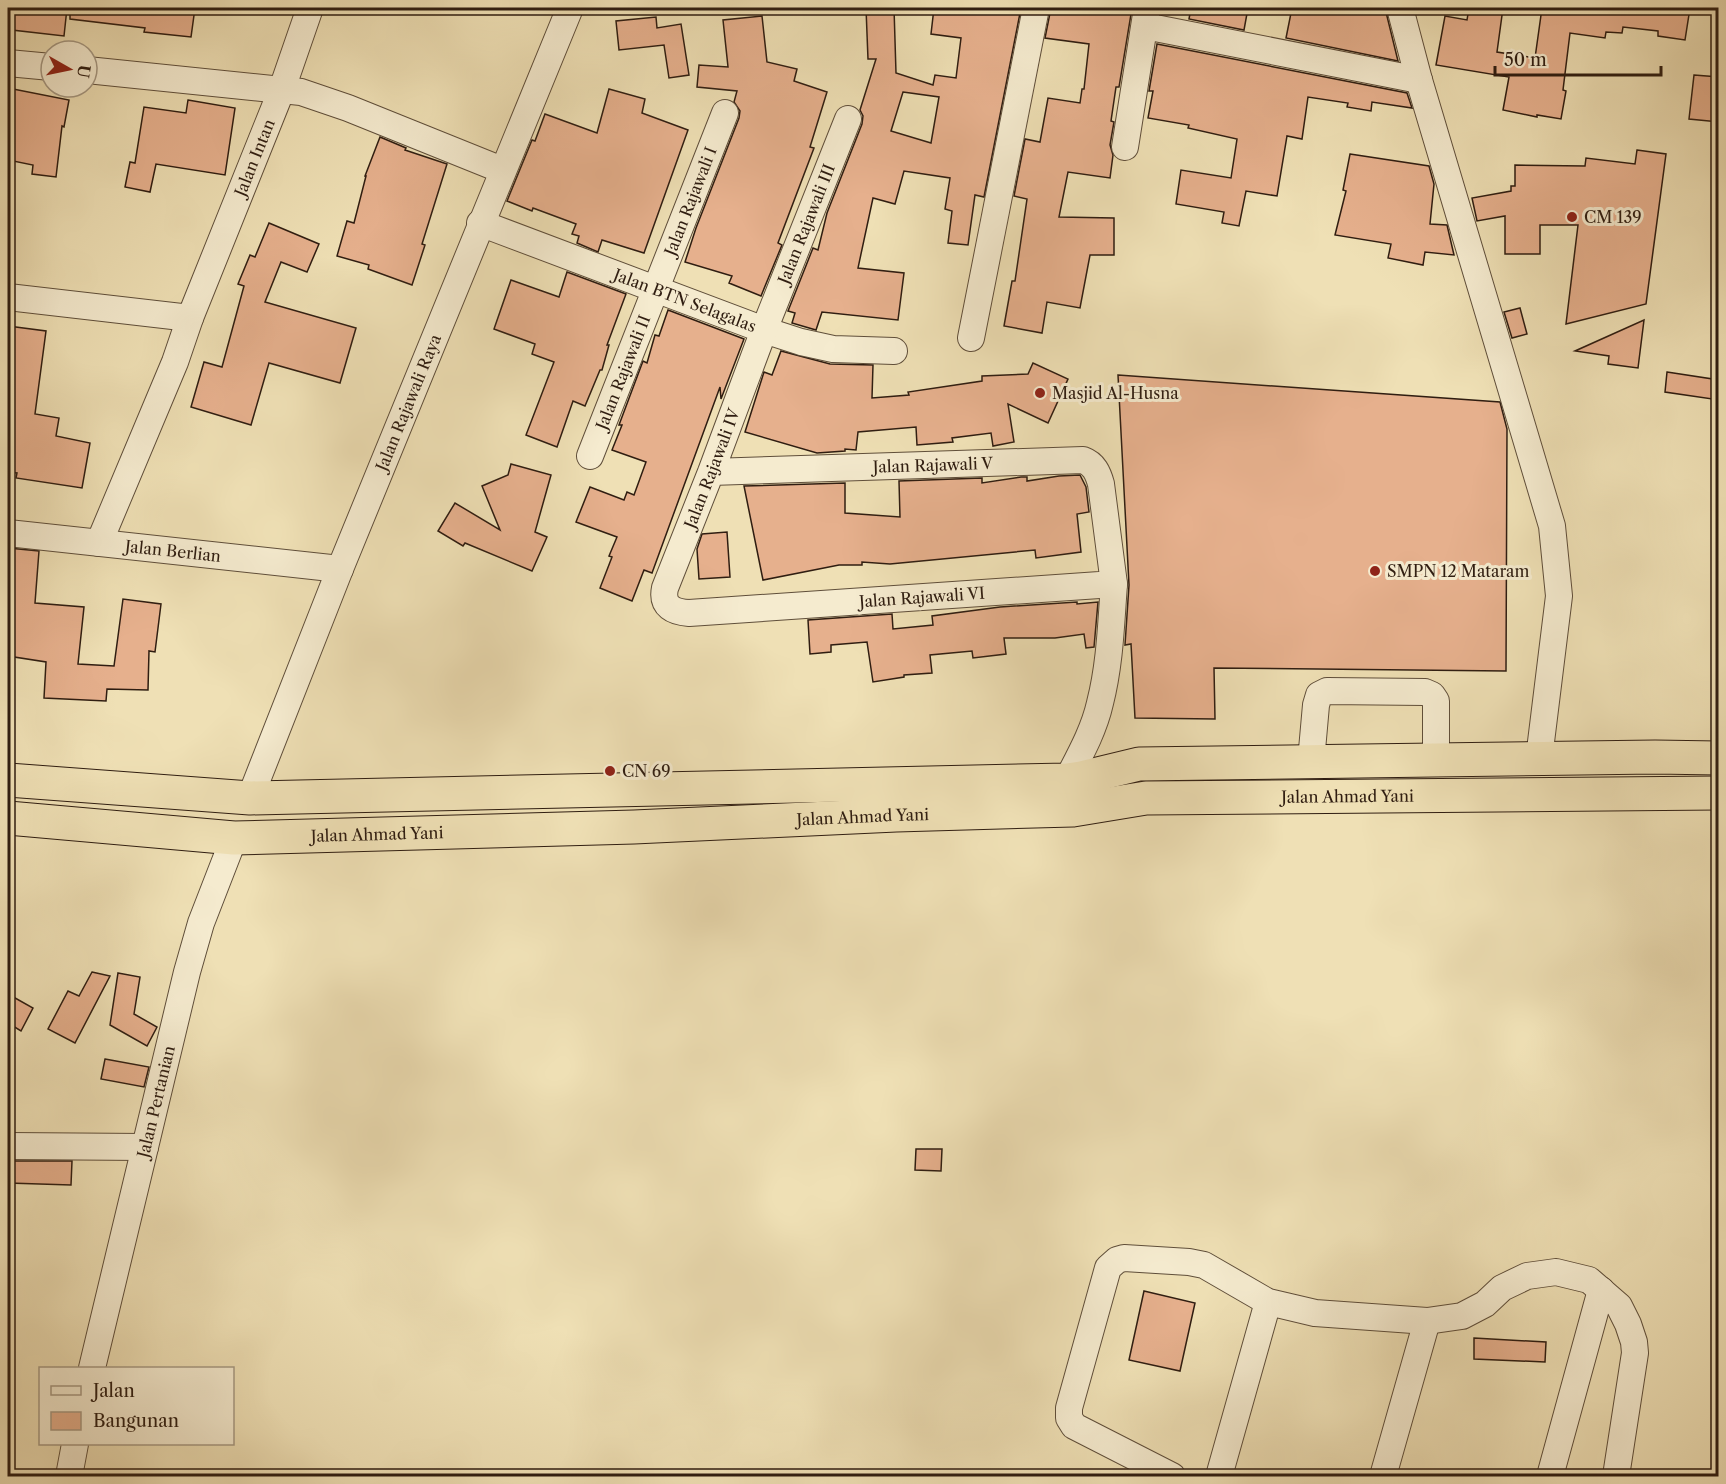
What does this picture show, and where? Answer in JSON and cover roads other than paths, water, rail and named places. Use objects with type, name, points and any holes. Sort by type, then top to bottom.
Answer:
[{"type":"highway","points":[[1655,757],[1661,792]]},
{"type":"highway","points":[[8,780],[250,798],[1074,789],[1139,764],[1436,759],[1719,758]]},
{"type":"highway","name":"Jalan Ahmad Yani","points":[[8,818],[234,838],[634,827],[884,815],[1074,789],[1146,798],[1719,793]]},
{"type":"street","name":"Jalan Intan","points":[[99,543],[176,362],[192,313],[282,89],[310,8]]},
{"type":"street","name":"Jalan Rajawali Raya","points":[[250,798],[480,223],[570,8]]},
{"type":"street","points":[[971,338],[1036,8]]},
{"type":"street","points":[[1400,8],[1419,80],[1552,526],[1559,596],[1539,758]]},
{"type":"street","points":[[1125,147],[1146,17],[1419,80]]},
{"type":"street","points":[[8,63],[39,66]]},
{"type":"street","points":[[99,71],[301,92],[348,108],[502,170]]},
{"type":"street","name":"Jalan Rajawali I","points":[[654,289],[725,113]]},
{"type":"street","name":"Jalan Rajawali III","points":[[764,330],[848,119]]},
{"type":"street","name":"Jalan BTN Selagalas","points":[[480,223],[801,342],[833,349],[894,351]]},
{"type":"street","name":"Jalan Rajawali II","points":[[590,456],[654,289]]},
{"type":"street","points":[[8,297],[192,313]]},
{"type":"street","name":"Jalan Rajawali IV","points":[[670,608],[665,600],[664,591],[764,330]]},
{"type":"street","name":"Jalan Rajawali V","points":[[711,472],[1083,460],[1090,462],[1098,473],[1107,522],[1114,584]]},
{"type":"street","name":"Jalan Berlian","points":[[8,533],[340,569]]},
{"type":"street","points":[[1074,789],[1086,743],[1100,705],[1108,665],[1114,584]]},
{"type":"street","name":"Jalan Rajawali VI","points":[[670,608],[681,613],[689,613],[1114,584]]},
{"type":"street","points":[[1311,761],[1316,705],[1319,695],[1327,691],[1425,692],[1432,695],[1436,701],[1436,759]]},
{"type":"street","name":"Jalan Pertanian","points":[[92,1367],[187,972],[208,903],[234,838]]},
{"type":"street","points":[[8,1146],[145,1147]]},
{"type":"street","points":[[1172,1476],[1074,1426],[1069,1418],[1069,1408],[1108,1268],[1116,1260],[1124,1258],[1204,1265],[1268,1302],[1315,1313],[1427,1322],[1462,1316],[1485,1304],[1502,1288],[1527,1276],[1556,1272],[1589,1280],[1618,1306],[1634,1342],[1635,1353],[1616,1476]]},
{"type":"street","points":[[1550,1476],[1601,1290]]},
{"type":"street","points":[[1219,1476],[1268,1302]]},
{"type":"street","points":[[1383,1476],[1427,1322]]},
{"type":"street","points":[[69,1476],[75,1445]]},
{"type":"place","name":"CM 139","points":[[1572,217]]},
{"type":"place","name":"Masjid Al-Husna","points":[[1040,393]]},
{"type":"place","name":"SMPN 12 Mataram","points":[[1375,571]]},
{"type":"place","name":"CN 69","points":[[610,771]]}]
